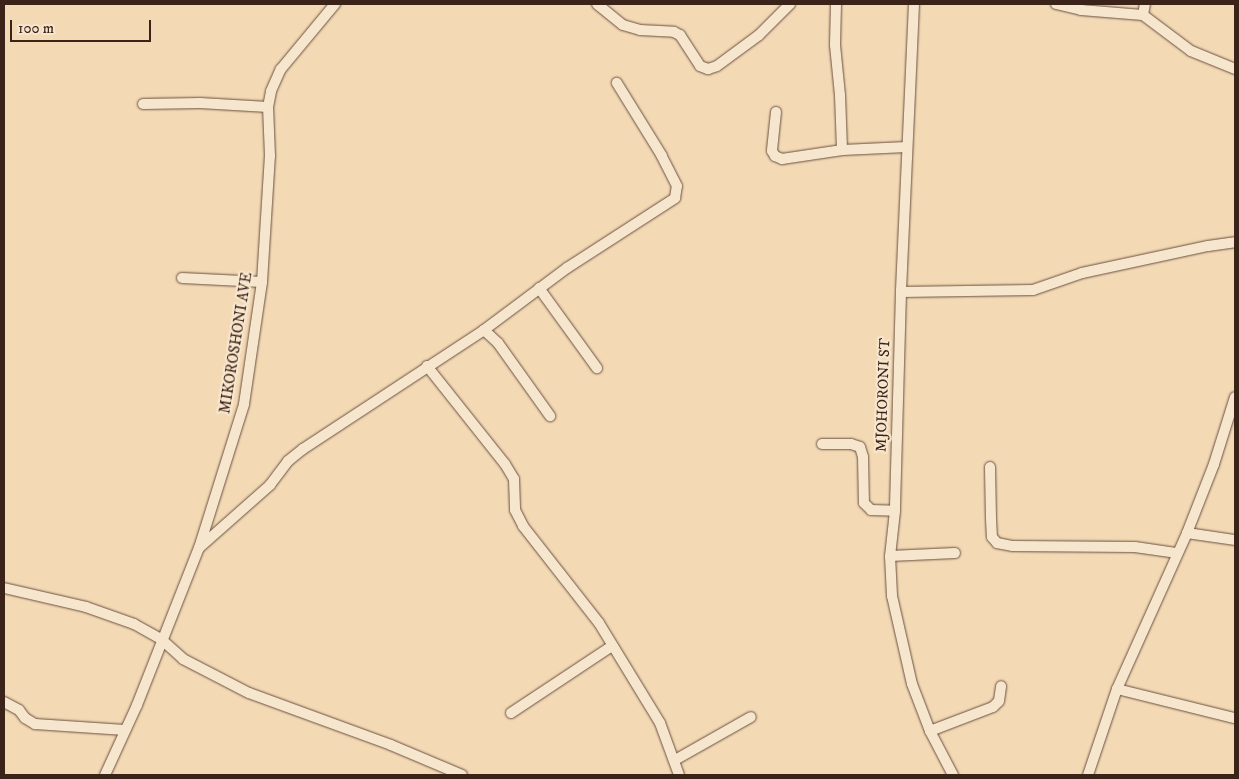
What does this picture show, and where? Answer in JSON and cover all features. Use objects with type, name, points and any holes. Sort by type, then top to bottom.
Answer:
[{"type":"street","name":"MIKOROSHONI AVE","points":[[106,775],[199,548],[244,404],[262,282],[270,156],[268,107],[271,91],[282,69],[335,4]]},
{"type":"street","points":[[597,4],[623,25],[640,30],[674,32],[680,35],[700,66],[708,69],[717,66],[758,34],[790,4]]},
{"type":"street","points":[[836,4],[835,45],[840,95],[842,150]]},
{"type":"street","name":"MJOHORONI ST","points":[[914,4],[900,292],[895,511],[890,556],[892,596],[912,684],[930,731],[953,775]]},
{"type":"street","points":[[1056,4],[1081,10],[1143,15],[1192,50],[1235,68]]},
{"type":"street","points":[[1143,15],[1145,4]]},
{"type":"street","points":[[199,548],[270,485],[288,461],[303,449],[484,330],[567,268],[676,198],[677,186],[662,156],[617,83]]},
{"type":"street","points":[[143,104],[200,103],[268,107]]},
{"type":"street","points":[[776,112],[772,151],[775,156],[782,159],[842,150],[907,147]]},
{"type":"street","points":[[900,292],[1033,290],[1082,273],[1235,242]]},
{"type":"street","points":[[182,278],[262,282]]},
{"type":"street","points":[[539,288],[597,368]]},
{"type":"street","points":[[484,330],[498,342],[550,416]]},
{"type":"street","points":[[427,366],[506,464],[514,479],[514,510],[523,526],[599,623],[660,723],[679,775]]},
{"type":"street","points":[[1088,775],[1117,689],[1187,532],[1214,464],[1235,397]]},
{"type":"street","points":[[822,444],[851,444],[860,447],[863,457],[864,503],[871,510],[895,511]]},
{"type":"street","points":[[990,467],[992,537],[997,544],[1012,546],[1135,547],[1176,553]]},
{"type":"street","points":[[1187,532],[1235,540]]},
{"type":"street","points":[[890,556],[955,553]]},
{"type":"street","points":[[4,588],[86,607],[134,624],[161,638],[183,660],[249,693],[391,745],[462,775]]},
{"type":"street","points":[[512,713],[612,646]]},
{"type":"street","points":[[930,731],[993,707],[999,701],[1001,686]]},
{"type":"street","points":[[1117,689],[1234,718]]},
{"type":"street","points":[[4,702],[19,710],[25,718],[35,724],[125,730]]},
{"type":"street","points":[[675,760],[752,717]]}]
